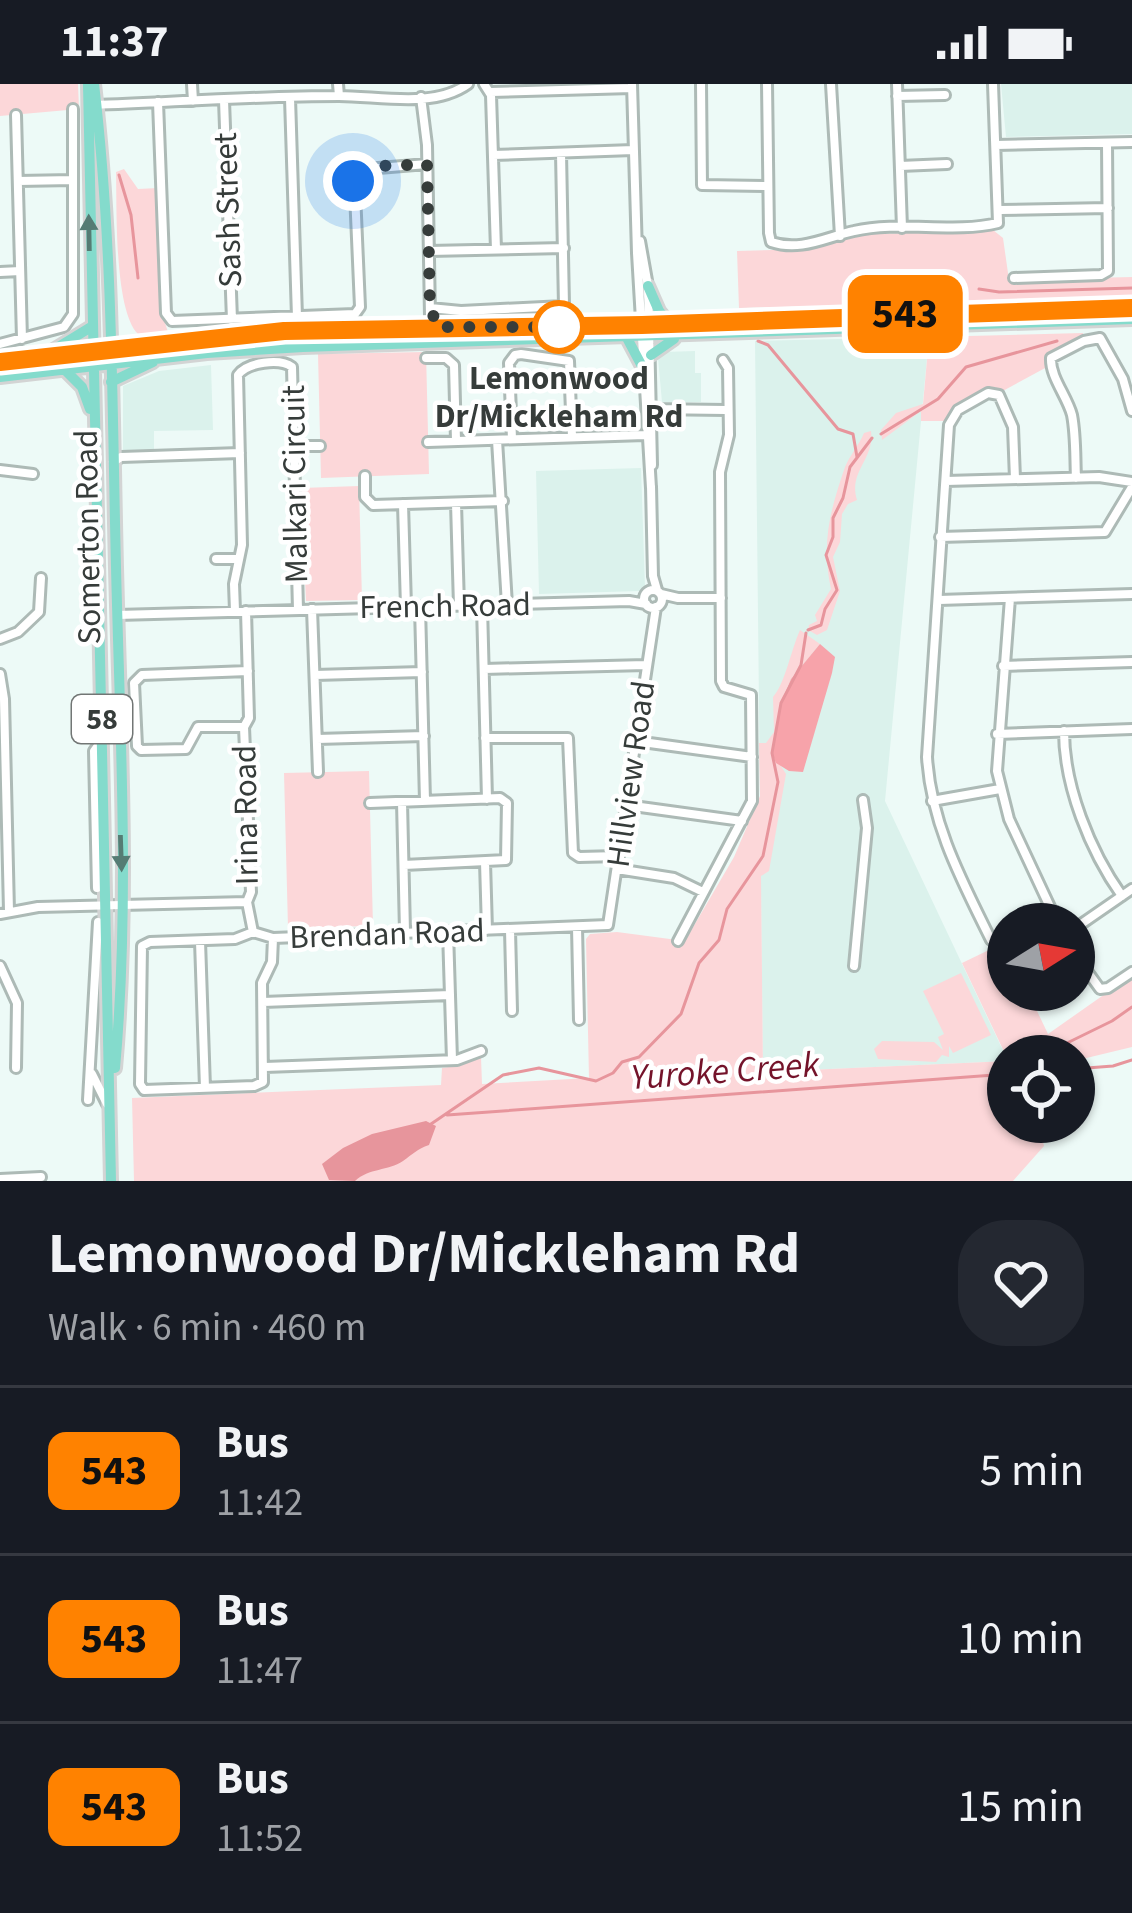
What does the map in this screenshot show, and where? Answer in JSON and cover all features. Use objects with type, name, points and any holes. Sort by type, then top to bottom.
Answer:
[{"type":"main road","name":"Somerton Road","points":[[91,84],[116,456],[123,981],[110,1119],[111,1181]]},
{"type":"main road","name":"Somerton Road","points":[[93,105],[91,327],[110,1119]]},
{"type":"main road","points":[[648,286],[658,311],[669,323]]},
{"type":"main road","points":[[109,300],[118,332],[128,345]]},
{"type":"main road","points":[[0,377],[303,347],[627,338],[669,323],[1132,308]]},
{"type":"main road","points":[[0,362],[284,331],[411,327],[433,317],[682,335],[1132,319]]},
{"type":"main road","points":[[39,358],[91,327]]},
{"type":"main road","points":[[650,355],[682,335]]},
{"type":"main road","points":[[627,338],[644,370]]},
{"type":"main road","points":[[111,382],[168,357]]},
{"type":"main road","points":[[66,370],[82,387],[94,424]]},
{"type":"street","points":[[192,84],[193,101]]},
{"type":"street","points":[[338,84],[339,96]]},
{"type":"street","points":[[93,105],[421,97],[454,92],[468,84]]},
{"type":"street","points":[[701,84],[702,183],[707,188],[767,185]]},
{"type":"street","points":[[767,84],[767,185],[770,237],[776,244],[821,243],[860,229],[999,221],[993,84]]},
{"type":"street","points":[[831,84],[839,236]]},
{"type":"street","points":[[897,84],[902,228]]},
{"type":"street","points":[[496,250],[487,88],[632,86],[636,222],[646,331]]},
{"type":"street","points":[[897,96],[945,95]]},
{"type":"street","points":[[421,97],[433,317],[461,311],[562,307],[566,300],[560,153]]},
{"type":"street","points":[[290,98],[298,317]]},
{"type":"street","name":"Sash Street","points":[[224,100],[232,320]]},
{"type":"street","points":[[158,102],[167,318],[177,322],[358,312],[354,170],[427,164]]},
{"type":"street","points":[[0,344],[64,327],[73,314],[73,110]]},
{"type":"street","points":[[16,115],[22,339]]},
{"type":"street","points":[[1013,278],[1106,273],[1107,142]]},
{"type":"street","points":[[995,146],[1132,142]]},
{"type":"street","points":[[493,155],[633,150]]},
{"type":"street","points":[[900,166],[947,164]]},
{"type":"street","points":[[18,181],[73,180]]},
{"type":"street","points":[[1000,210],[1108,208]]},
{"type":"street","points":[[636,222],[648,286],[646,331]]},
{"type":"street","points":[[429,251],[564,248]]},
{"type":"street","points":[[0,272],[20,271]]},
{"type":"street","name":"Hillview Road","points":[[646,331],[648,409]]},
{"type":"street","name":"Hillview Road","points":[[608,925],[653,599],[646,331]]},
{"type":"street","points":[[1076,478],[1073,422],[1050,367],[1051,358],[1100,338],[1123,379],[1132,408]]},
{"type":"street","points":[[512,439],[509,363],[521,354],[569,361],[572,437]]},
{"type":"street","points":[[426,358],[446,358],[454,365],[456,442]]},
{"type":"street","points":[[678,940],[752,799],[750,693],[724,687],[721,681],[720,468],[728,437],[728,370],[723,360]]},
{"type":"street","name":"Malkari Circuit","points":[[248,671],[239,559],[238,375],[242,368],[260,364],[284,362],[292,368],[298,610]]},
{"type":"street","points":[[987,931],[946,844],[932,801],[927,743],[952,418],[963,407],[995,392],[1012,421],[1015,479]]},
{"type":"street","points":[[648,409],[726,410]]},
{"type":"street","points":[[428,442],[649,435]]},
{"type":"street","points":[[497,440],[507,604]]},
{"type":"street","points":[[294,446],[320,446]]},
{"type":"street","points":[[116,456],[240,453]]},
{"type":"street","points":[[0,470],[33,474]]},
{"type":"street","points":[[364,476],[367,502],[503,501]]},
{"type":"street","points":[[940,537],[1106,532],[1132,485],[1106,477],[946,481]]},
{"type":"street","points":[[456,503],[458,606]]},
{"type":"street","points":[[403,504],[406,607]]},
{"type":"street","points":[[216,559],[239,559]]},
{"type":"street","points":[[0,639],[17,632],[40,612],[41,578]]},
{"type":"street","points":[[939,600],[1132,594]]},
{"type":"street","name":"French Road","points":[[117,615],[722,598]]},
{"type":"street","points":[[1010,598],[997,734],[1000,789],[1048,903]]},
{"type":"street","points":[[482,606],[487,799]]},
{"type":"street","points":[[420,607],[425,801]]},
{"type":"street","points":[[312,609],[318,772]]},
{"type":"street","points":[[1004,666],[1132,662]]},
{"type":"street","points":[[484,669],[646,665]]},
{"type":"street","points":[[244,728],[198,727],[186,749],[141,750],[134,683],[142,675],[248,671]]},
{"type":"street","name":"Irina Road","points":[[247,902],[251,892],[244,728],[249,718],[248,671]]},
{"type":"street","points":[[315,675],[422,672]]},
{"type":"street","points":[[0,674],[5,912]]},
{"type":"street","points":[[997,734],[1132,729]]},
{"type":"street","points":[[1064,731],[1065,766],[1073,796],[1122,896]]},
{"type":"street","points":[[317,739],[424,736]]},
{"type":"street","points":[[485,738],[568,738],[574,855],[619,856]]},
{"type":"street","name":"Somerton Road","points":[[102,886],[97,871],[94,751],[103,739]]},
{"type":"street","points":[[635,741],[752,757]]},
{"type":"street","points":[[932,801],[1000,789]]},
{"type":"street","points":[[854,966],[868,828],[863,800]]},
{"type":"street","points":[[370,802],[507,802],[508,855],[503,861],[404,865]]},
{"type":"street","points":[[402,802],[405,932]]},
{"type":"street","points":[[626,805],[742,821]]},
{"type":"street","points":[[485,862],[487,930]]},
{"type":"street","points":[[617,869],[674,878],[703,892]]},
{"type":"street","points":[[1095,915],[1132,889]]},
{"type":"street","name":"Brendan Road","points":[[5,912],[108,904],[247,902],[253,932],[272,938],[608,925]]},
{"type":"street","points":[[91,1090],[98,922]]},
{"type":"street","points":[[577,927],[579,1020]]},
{"type":"street","points":[[509,930],[512,1011]]},
{"type":"street","points":[[448,931],[452,1060]]},
{"type":"street","points":[[253,932],[235,939],[142,946],[140,1084],[150,1090],[259,1085],[265,1078],[263,978],[272,962],[272,938]]},
{"type":"street","points":[[200,940],[206,1088]]},
{"type":"street","points":[[0,966],[16,1003],[16,1067]]},
{"type":"street","points":[[1095,980],[1103,989],[1132,972]]},
{"type":"street","points":[[262,1002],[450,995]]},
{"type":"street","points":[[94,1017],[109,1005]]},
{"type":"street","points":[[265,1066],[452,1060],[481,1051]]},
{"type":"street","name":"Somerton Road","points":[[109,1075],[116,1061]]},
{"type":"street","points":[[91,1090],[109,1075]]},
{"type":"street","name":"Somerton Road","points":[[91,1090],[108,1105]]},
{"type":"street","points":[[0,1179],[41,1177]]},
{"type":"shaded area","points":[[0,84],[78,84],[79,109],[0,116]]},
{"type":"shaded area","points":[[1001,84],[1132,84],[1132,134],[1006,137]]},
{"type":"shaded area","points":[[124,169],[138,189],[158,188],[163,317],[168,332],[138,334],[125,304],[118,258],[116,172]]},
{"type":"shaded area","points":[[993,230],[1003,238],[1009,280],[1132,277],[1132,298],[739,308],[737,251],[811,249],[847,235]]},
{"type":"shaded area","points":[[1083,333],[1083,338],[1047,357],[1047,367],[1001,392],[995,387],[975,396],[948,421],[921,421],[921,411],[882,440],[881,430],[896,413],[923,404],[929,337]]},
{"type":"shaded area","points":[[929,337],[885,801],[996,1035],[987,1035],[987,1062],[763,1072],[755,341]]},
{"type":"shaded area","points":[[695,351],[701,402],[662,402],[658,358],[664,352]]},
{"type":"shaded area","points":[[426,352],[429,474],[321,478],[318,354]]},
{"type":"shaded area","points":[[211,365],[213,430],[154,431],[154,452],[123,453],[123,386],[159,371]]},
{"type":"shaded area","points":[[871,431],[856,481],[857,500],[842,514],[840,542],[833,557],[840,591],[827,630],[817,635],[808,630],[831,589],[827,542],[835,498],[847,463],[864,433]]},
{"type":"shaded area","points":[[641,468],[645,587],[640,591],[539,594],[536,471]]},
{"type":"shaded area","points":[[359,486],[362,600],[306,601],[301,488]]},
{"type":"shaded area","points":[[800,630],[820,644],[791,679],[781,703],[772,752],[786,774],[769,871],[761,876],[763,1072],[987,1062],[987,1143],[1044,1146],[1013,1181],[134,1181],[132,1098],[441,1085],[442,1068],[481,1057],[482,1084],[589,1078],[586,939],[590,934],[617,932],[685,941],[734,857],[760,796],[759,743],[766,743],[774,732],[773,697]]},
{"type":"shaded area","points":[[820,644],[835,657],[832,673],[803,772],[789,771],[776,763],[772,753],[781,703],[791,679]]},
{"type":"shaded area","points":[[369,771],[373,926],[288,928],[284,773]]},
{"type":"shaded area","points":[[987,951],[987,1011],[1037,1011],[1048,1034],[1081,1011],[1095,1011],[1095,1001],[1132,975],[1132,1047],[1095,1056],[1095,1035],[996,1035],[962,963]]},
{"type":"shaded area","points":[[961,973],[991,1035],[953,1053],[949,1046],[949,1057],[942,1055],[936,1062],[878,1059],[874,1049],[882,1041],[934,1042],[943,1050],[938,1037],[944,1034],[923,991]]},
{"type":"shaded area","points":[[426,1121],[436,1126],[429,1145],[403,1161],[355,1181],[329,1180],[322,1164],[343,1148],[372,1134]]},
{"type":"waterway","points":[[119,175],[131,215],[138,278]]},
{"type":"waterway","points":[[979,289],[1132,288]]},
{"type":"waterway","points":[[758,341],[768,345],[838,429],[853,434],[857,457]]},
{"type":"waterway","name":"Yuroke Creek","points":[[881,434],[938,399],[966,367],[1057,341]]},
{"type":"waterway","name":"Yuroke Creek","points":[[808,630],[821,625],[837,590],[826,555],[833,518],[850,467],[872,438]]},
{"type":"waterway","points":[[431,1124],[503,1075],[539,1068],[596,1081],[622,1062],[639,1057],[681,1014],[699,963],[719,940],[727,909],[763,856],[778,782],[772,753],[781,703],[801,665],[806,633]]},
{"type":"waterway","points":[[1083,1035],[1132,1007]]},
{"type":"waterway","name":"Yuroke Creek","points":[[1095,1067],[1132,1060]]},
{"type":"waterway","name":"Yuroke Creek","points":[[447,1115],[987,1076]]},
{"type":"bus line","name":"543","points":[[0,362],[284,331],[642,325],[1132,308]]},
{"type":"place","name":"Lemonwood Dr/Mickleham Rd","points":[[559,327]]},
{"type":"route","points":[[353,181],[354,170],[360,167],[427,164],[430,316],[438,327],[559,327]]}]
